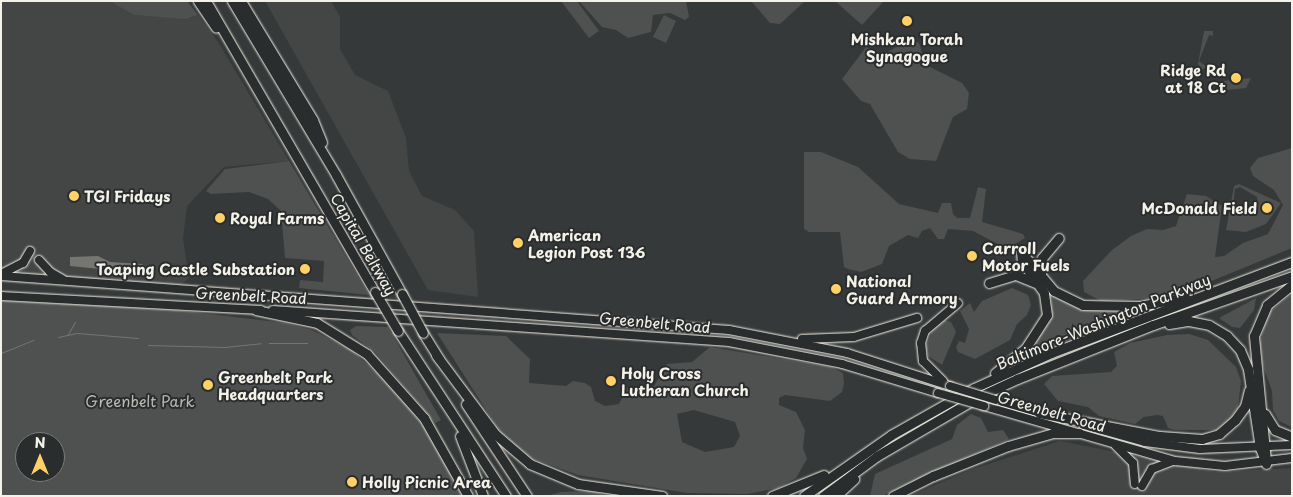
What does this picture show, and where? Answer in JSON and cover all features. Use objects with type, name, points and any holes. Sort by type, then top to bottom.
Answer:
[{"type":"highway","points":[[198,1],[271,108]]},
{"type":"highway","name":"Capital Beltway","points":[[206,1],[271,108],[398,331],[440,398],[506,496]]},
{"type":"highway","name":"Capital Beltway","points":[[232,1],[336,175],[436,355],[527,496]]},
{"type":"highway","points":[[241,1],[313,120],[336,175]]},
{"type":"highway","points":[[948,401],[1007,365],[1025,349],[1047,315],[1047,303],[1042,284],[1041,261],[1059,238]]},
{"type":"highway","name":"Baltimore-Washington Parkway","points":[[804,496],[891,434],[948,401],[1051,353],[1292,262]]},
{"type":"highway","points":[[989,283],[1016,275],[1030,278],[1069,300],[1090,307],[1114,308],[1170,300],[1280,266]]},
{"type":"highway","name":"Baltimore-Washington Parkway","points":[[822,496],[891,449],[980,396],[1102,344],[1292,276]]},
{"type":"highway","points":[[1266,464],[1260,396],[1253,350],[1255,327],[1266,305],[1292,285]]},
{"type":"highway","points":[[256,310],[317,323],[367,354],[424,418],[468,496]]},
{"type":"highway","points":[[1102,344],[1172,323],[1203,323],[1222,332],[1236,346],[1246,361],[1264,448]]},
{"type":"highway","points":[[436,355],[495,434],[530,464],[578,484],[662,496]]},
{"type":"highway","points":[[1039,412],[1160,436],[1202,439],[1219,434],[1235,420],[1245,406],[1251,382]]},
{"type":"highway","points":[[1260,396],[1269,423],[1278,432],[1292,437]]},
{"type":"highway","points":[[440,398],[469,454],[483,496]]},
{"type":"highway","points":[[893,496],[933,476],[1008,446],[1053,433],[1079,433]]},
{"type":"highway","points":[[772,496],[824,475],[891,434]]},
{"type":"highway","points":[[836,496],[891,449]]},
{"type":"main road","points":[[1,275],[23,263],[30,251]]},
{"type":"main road","points":[[39,260],[50,272],[66,281]]},
{"type":"main road","name":"Greenbelt Road","points":[[1,275],[687,326],[782,338],[885,363],[996,400],[1172,447],[1264,448],[1292,444]]},
{"type":"main road","name":"Greenbelt Road","points":[[1,296],[256,310],[729,342],[842,364],[1175,461],[1225,466],[1266,464],[1292,458]]},
{"type":"main road","points":[[950,386],[924,361],[921,343],[925,331],[958,303]]},
{"type":"main road","points":[[782,338],[854,337],[917,318]]},
{"type":"main road","points":[[1112,443],[1128,455],[1139,485],[1152,469],[1175,461]]},
{"type":"shaded area","points":[[1,1],[109,1],[134,15],[191,18],[198,15],[218,42],[289,161],[224,167],[187,206],[183,239],[189,278],[174,290],[1,276]]},
{"type":"shaded area","points":[[265,1],[331,1],[340,17],[340,49],[355,75],[388,91],[406,138],[409,171],[422,196],[455,210],[474,231],[478,297],[428,290]]},
{"type":"shaded area","points":[[98,256],[110,262],[142,264],[149,268],[139,273],[70,266],[70,257]]},
{"type":"shaded area","points":[[1060,441],[1217,472],[1292,468],[1292,496],[912,495],[970,470]]},
{"type":"green space","points":[[109,1],[187,1],[198,15],[186,19],[134,15]]},
{"type":"green space","points":[[561,1],[577,1],[599,31],[589,38]]},
{"type":"green space","points":[[579,1],[686,1],[689,17],[685,20],[670,13],[653,15],[651,32],[628,38],[616,30],[602,27]]},
{"type":"green space","points":[[751,1],[805,1],[780,24],[770,23]]},
{"type":"green space","points":[[835,1],[884,1],[862,25]]},
{"type":"green space","points":[[664,15],[676,21],[666,43],[653,37]]},
{"type":"green space","points":[[1204,31],[1213,31],[1213,36],[1209,35],[1199,61],[1208,68],[1201,69],[1198,64]]},
{"type":"green space","points":[[911,39],[919,43],[926,65],[962,83],[969,93],[967,109],[953,117],[936,161],[910,159],[898,152],[870,104],[861,101],[842,79],[866,47],[884,54]]},
{"type":"green space","points":[[1251,78],[1246,88],[1227,90],[1223,81]]},
{"type":"green space","points":[[1292,148],[1292,248],[1192,289],[1160,298],[1101,301],[1084,292],[1083,281],[1112,250],[1131,236],[1147,229],[1163,230],[1176,226],[1187,194],[1206,196],[1222,206],[1215,257],[1224,256],[1243,243],[1268,234],[1283,205],[1274,190],[1253,176],[1250,168],[1258,158]]},
{"type":"green space","points":[[804,152],[821,152],[858,167],[899,204],[938,213],[942,203],[951,203],[953,214],[957,218],[970,218],[978,187],[986,189],[982,222],[1023,234],[1025,238],[1007,249],[973,231],[948,229],[944,239],[938,239],[930,228],[922,231],[918,238],[908,235],[889,246],[882,264],[861,272],[848,269],[844,267],[840,232],[809,232],[804,229]]},
{"type":"green space","points":[[289,161],[369,295],[299,288],[300,280],[323,282],[324,261],[285,258],[281,211],[268,199],[249,192],[211,194],[206,191],[225,169]]},
{"type":"green space","name":"McDonald Field","points":[[1239,184],[1281,203],[1266,224],[1246,232],[1226,230],[1234,186]],"holes":[[[1240,187],[1257,197],[1258,206],[1251,214],[1242,215],[1233,208],[1235,189]]]},
{"type":"green space","points":[[1036,279],[1064,300],[1143,308],[1015,363],[1047,321]]},
{"type":"green space","points":[[1012,288],[1028,295],[1031,305],[1027,315],[1017,324],[1010,340],[975,359],[958,352],[956,347],[959,341],[965,343],[969,329],[960,311],[970,303],[974,312],[982,301]]},
{"type":"green space","points":[[1292,294],[1292,427],[1279,421],[1273,410],[1272,391],[1263,366],[1260,343],[1268,313]]},
{"type":"green space","name":"Greenbelt Park","points":[[1,298],[150,307],[285,323],[312,330],[351,350],[396,390],[430,435],[463,496],[1,496]]},
{"type":"green space","points":[[1256,298],[1254,310],[1240,328],[1232,327],[1219,318]]},
{"type":"green space","points":[[945,320],[951,322],[956,332],[942,365],[928,356],[926,346],[933,329]]},
{"type":"green space","points":[[356,326],[388,327],[441,420],[435,423],[375,352],[352,335],[350,330]]},
{"type":"green space","points":[[437,333],[506,336],[530,359],[529,383],[566,386],[573,381],[585,383],[591,387],[595,401],[605,406],[619,404],[627,388],[653,388],[667,364],[692,362],[710,347],[831,367],[843,373],[844,384],[842,392],[830,401],[785,395],[779,398],[779,405],[796,412],[805,430],[803,448],[807,459],[796,478],[778,488],[747,494],[687,493],[578,475],[531,458],[499,430]],"holes":[[[694,410],[735,422],[740,436],[734,447],[705,452],[682,442],[677,414]]]},
{"type":"green space","points":[[1189,334],[1208,340],[1236,367],[1241,381],[1238,407],[1233,416],[1216,430],[1175,430],[1168,428],[1163,416],[1157,415],[1144,417],[1135,424],[1099,416],[1088,407],[1058,401],[1044,384],[1052,376],[1111,372],[1117,366],[1114,352],[1130,343],[1167,335]]},
{"type":"green space","points":[[971,414],[981,418],[988,432],[1003,430],[1009,439],[882,496],[870,496],[875,474],[952,439],[957,425]]},
{"type":"green space","points":[[591,491],[608,496],[547,496],[561,492]]},
{"type":"waterway","points":[[68,334],[75,322]]},
{"type":"waterway","points":[[58,337],[77,333],[138,338]]},
{"type":"waterway","points":[[1,353],[33,340]]},
{"type":"waterway","points":[[148,345],[225,347],[261,343]]},
{"type":"waterway","points":[[269,343],[307,343]]},
{"type":"place","name":"Mishkan Torah Synagogue","points":[[907,21]]},
{"type":"place","name":"Ridge Rd at 18 Ct","points":[[1236,78]]},
{"type":"place","name":"TGI Fridays","points":[[74,196]]},
{"type":"place","name":"McDonald Field","points":[[1267,208]]},
{"type":"place","name":"Royal Farms","points":[[220,218]]},
{"type":"place","name":"American Legion Post 136","points":[[518,243]]},
{"type":"place","name":"Carroll Motor Fuels","points":[[972,256]]},
{"type":"place","name":"Toaping Castle Substation","points":[[305,269]]},
{"type":"place","name":"National Guard Armory","points":[[836,289]]},
{"type":"place","name":"Holy Cross Lutheran Church","points":[[611,381]]},
{"type":"place","name":"Greenbelt Park Headquarters","points":[[208,385]]},
{"type":"place","name":"Holly Picnic Area","points":[[352,482]]}]
